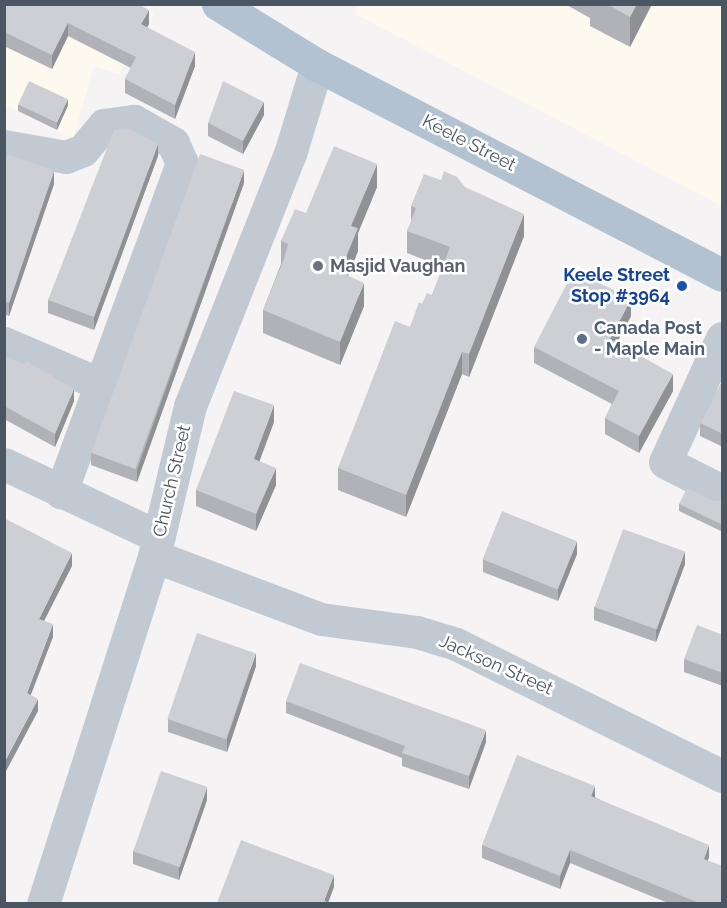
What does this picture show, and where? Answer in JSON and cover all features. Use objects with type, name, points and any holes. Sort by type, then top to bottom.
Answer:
[{"type":"main road","name":"Keele Street","points":[[218,4],[317,64],[723,275]]},
{"type":"street","name":"Church Street","points":[[43,903],[157,547],[171,473],[190,406],[290,154],[317,64]]},
{"type":"street","points":[[4,146],[66,157],[83,150],[104,124],[134,121],[173,143],[182,164],[61,492]]},
{"type":"street","points":[[723,338],[665,462],[723,491]]},
{"type":"street","points":[[4,343],[100,384]]},
{"type":"street","name":"Jackson Street","points":[[4,464],[61,492],[157,547],[321,620],[417,632],[456,644],[723,776]]},
{"type":"shaded area","points":[[359,4],[722,5],[722,206],[355,14]]},
{"type":"shaded area","points":[[4,5],[134,5],[154,14],[119,74],[94,66],[73,139],[5,105]]},
{"type":"building","points":[[4,4],[138,4],[149,10],[141,24],[195,52],[175,105],[125,79],[136,57],[68,23],[52,55],[4,32]]},
{"type":"building","points":[[607,4],[637,4],[630,17]]},
{"type":"building","points":[[29,81],[68,99],[57,123],[18,105]]},
{"type":"building","points":[[223,81],[264,102],[243,141],[208,123]]},
{"type":"building","points":[[128,128],[158,144],[94,317],[48,300],[114,130]]},
{"type":"building","name":"Masjid Vaughan","points":[[334,146],[377,164],[351,226],[358,228],[340,272],[364,283],[340,342],[263,310],[288,244],[281,241],[295,209],[306,213]]},
{"type":"building","points":[[8,154],[54,171],[9,303],[4,301],[4,163]]},
{"type":"building","points":[[200,154],[244,170],[135,469],[91,453]]},
{"type":"building","points":[[444,171],[457,177],[465,187],[524,214],[469,354],[462,352],[406,495],[338,468],[395,321],[410,327],[419,302],[422,304],[427,293],[432,295],[450,247],[407,231],[416,208],[411,206],[424,174],[441,180]]},
{"type":"building","points":[[574,270],[631,299],[610,339],[673,374],[639,436],[605,418],[619,391],[534,347]]},
{"type":"building","points":[[4,357],[25,364],[26,361],[74,389],[55,434],[4,406]]},
{"type":"building","points":[[723,380],[723,434],[700,423]]},
{"type":"building","points":[[234,391],[274,405],[254,459],[276,468],[256,514],[196,490]]},
{"type":"building","points":[[687,488],[714,501],[723,501],[723,525],[679,504]]},
{"type":"building","points":[[502,511],[577,541],[558,590],[483,559]]},
{"type":"building","points":[[4,518],[72,553],[39,619],[53,624],[27,693],[38,699],[4,763]]},
{"type":"building","points":[[623,529],[685,552],[657,630],[595,607]]},
{"type":"building","points":[[697,625],[723,635],[723,673],[684,659]]},
{"type":"building","points":[[197,633],[256,653],[226,739],[167,719]]},
{"type":"building","points":[[300,663],[486,730],[469,776],[402,753],[405,746],[286,701]]},
{"type":"building","points":[[517,755],[595,786],[591,796],[709,845],[704,859],[723,866],[723,903],[699,903],[570,850],[560,876],[482,845]]},
{"type":"building","points":[[161,771],[207,787],[180,867],[133,851]]},
{"type":"building","points":[[241,840],[334,875],[324,901],[330,903],[217,903]]},
{"type":"place","name":"Masjid Vaughan","points":[[318,266]]},
{"type":"place","name":"Keele Street Stop #3964","points":[[682,286]]},
{"type":"place","name":"Canada Post - Maple Main","points":[[582,339]]}]
